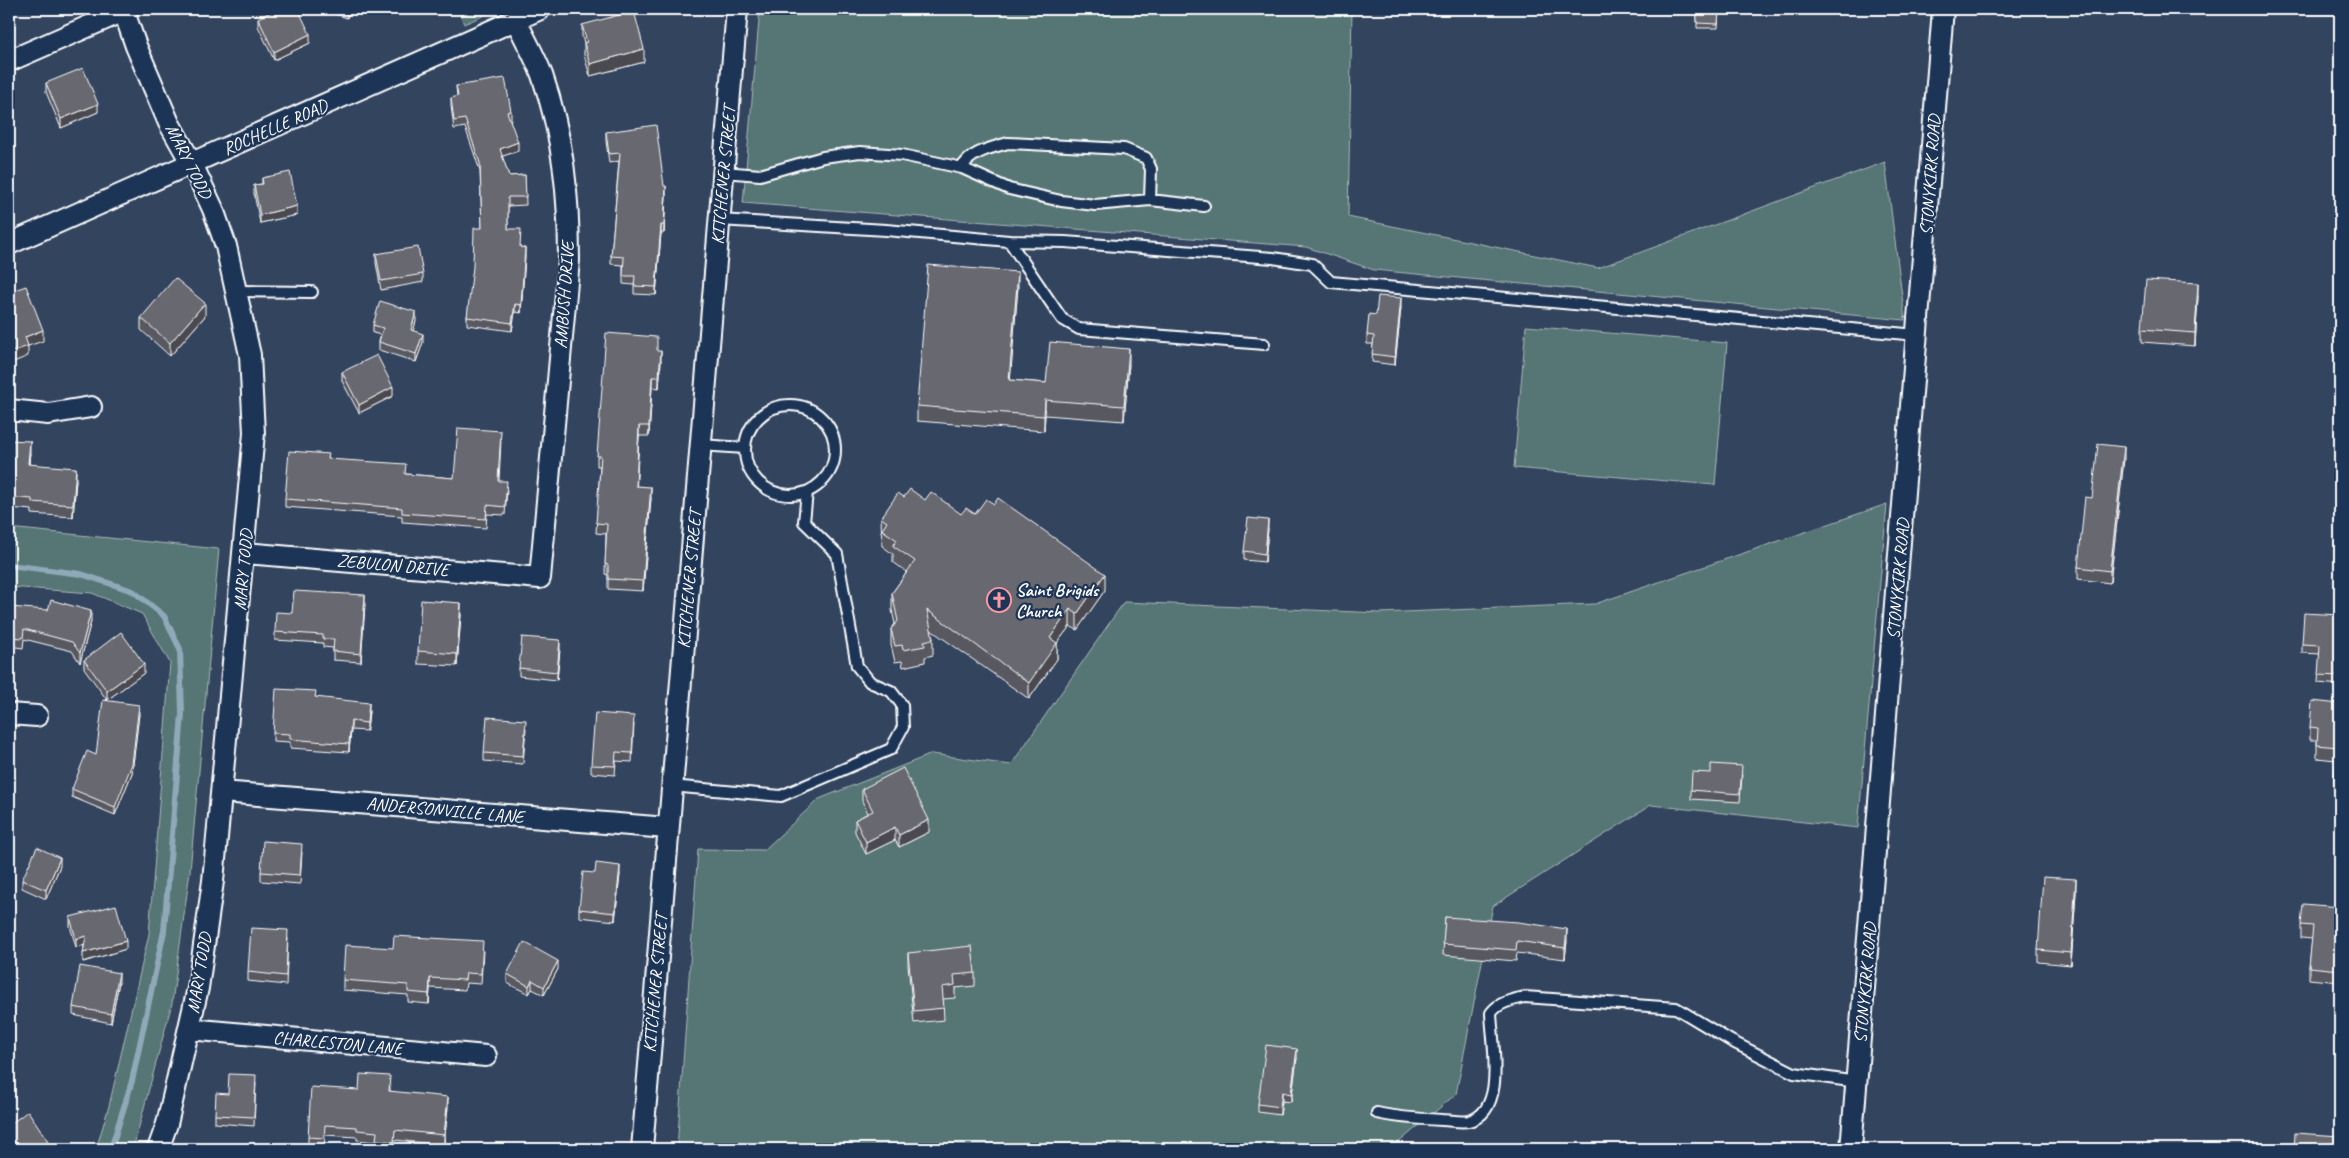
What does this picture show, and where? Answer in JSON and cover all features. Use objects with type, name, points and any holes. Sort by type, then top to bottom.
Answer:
[{"type":"street","points":[[9,61],[125,9]]},
{"type":"street","name":"MARY TODD","points":[[125,9],[136,46],[169,123],[192,164],[213,209],[226,246],[238,291],[250,355],[254,433],[245,553],[213,881],[198,988],[167,1124],[158,1149]]},
{"type":"street","name":"ROCHELLE ROAD","points":[[9,244],[540,9]]},
{"type":"street","name":"KITCHENER STREET","points":[[642,1149],[667,828],[737,9]]},
{"type":"street","name":"STONYKIRK ROAD","points":[[1851,1149],[1943,9]]},
{"type":"street","name":"AMBUSH DRIVE","points":[[516,20],[542,73],[555,118],[565,165],[569,212],[569,260],[540,578]]},
{"type":"street","points":[[9,410],[48,414],[91,407]]},
{"type":"street","name":"ZEBULON DRIVE","points":[[245,553],[540,578]]},
{"type":"street","points":[[9,714],[37,716]]},
{"type":"street","name":"ANDERSONVILLE LANE","points":[[222,792],[667,828]]},
{"type":"street","name":"CHARLESTON LANE","points":[[189,1030],[486,1056]]},
{"type":"lane","points":[[962,168],[966,159],[1008,143],[1124,149],[1146,158],[1151,169],[1150,200]]},
{"type":"lane","points":[[723,172],[760,175],[823,157],[860,152],[902,155],[962,168],[1009,189],[1061,201],[1095,205],[1150,200],[1204,206]]},
{"type":"lane","points":[[719,220],[886,230],[1009,241],[1065,242],[1273,258],[1312,264],[1331,282],[1917,335]]},
{"type":"lane","points":[[1009,241],[1062,319],[1079,329],[1264,344]]},
{"type":"lane","points":[[238,291],[312,292]]},
{"type":"lane","points":[[794,405],[807,408],[821,418],[831,432],[835,450],[831,467],[822,482],[807,492],[789,495],[772,492],[757,481],[748,466],[745,448],[748,433],[756,420],[768,410],[794,405]]},
{"type":"lane","points":[[700,445],[745,448]]},
{"type":"lane","points":[[671,786],[781,796],[891,749],[903,727],[902,705],[891,691],[870,682],[857,666],[837,554],[804,522],[807,492]]},
{"type":"lane","points":[[1378,1113],[1393,1117],[1468,1121],[1482,1115],[1490,1105],[1494,1086],[1491,1013],[1504,1002],[1525,996],[1676,1008],[1757,1055],[1794,1073],[1857,1082]]},
{"type":"green space","points":[[458,9],[499,9],[464,24]]},
{"type":"green space","points":[[760,9],[1154,9],[1170,14],[1181,9],[1352,9],[1348,217],[1598,268],[1885,162],[1905,320],[1374,270],[1306,247],[743,203]]},
{"type":"green space","points":[[1526,326],[1727,343],[1715,485],[1514,468]]},
{"type":"green space","points":[[1887,504],[1858,828],[1651,805],[1493,906],[1456,1094],[1391,1149],[677,1149],[698,849],[764,850],[819,799],[932,754],[1011,765],[1124,602],[1380,613],[1595,604]],"holes":[[[1266,1053],[1290,1102],[1282,1101],[1280,1115]]]},
{"type":"green space","points":[[9,528],[219,549],[190,871],[172,1003],[133,1149],[96,1149],[109,1106],[149,934],[170,663],[142,614],[92,593],[9,587]]},
{"type":"building","points":[[277,9],[298,9],[310,34],[274,52],[258,18]]},
{"type":"building","points":[[1697,9],[1719,9],[1718,24],[1697,23]]},
{"type":"building","points":[[634,11],[644,49],[590,64],[584,43],[587,42],[582,25]]},
{"type":"building","points":[[83,68],[98,104],[61,119],[46,83]]},
{"type":"building","points":[[505,78],[511,111],[507,112],[518,142],[500,149],[509,176],[525,175],[526,197],[508,197],[508,229],[521,229],[520,247],[525,248],[521,305],[515,304],[512,323],[467,317],[473,267],[474,228],[482,228],[480,163],[465,119],[454,121],[451,98],[458,96],[456,86]]},
{"type":"building","points":[[656,125],[664,186],[666,186],[664,225],[661,225],[656,287],[634,286],[635,276],[623,276],[624,257],[611,256],[620,153],[609,154],[606,132]]},
{"type":"building","points":[[9,139],[13,153],[9,154]]},
{"type":"building","points":[[290,172],[297,206],[260,215],[254,185],[263,184],[262,178]]},
{"type":"building","points":[[418,247],[423,274],[381,281],[376,254]]},
{"type":"building","points":[[928,265],[1018,272],[1009,380],[1046,383],[1050,342],[1129,349],[1124,406],[1045,400],[1044,416],[917,406]]},
{"type":"building","points":[[175,278],[205,303],[170,343],[141,318]]},
{"type":"building","points":[[2146,280],[2198,283],[2195,333],[2142,329]]},
{"type":"building","points":[[26,286],[43,330],[25,337],[28,346],[9,353],[9,292]]},
{"type":"building","points":[[1378,296],[1401,298],[1395,357],[1372,354],[1374,336],[1367,335],[1369,314],[1376,315]]},
{"type":"building","points":[[380,301],[416,312],[411,330],[423,334],[416,354],[379,342],[383,328],[373,325]]},
{"type":"building","points":[[606,333],[657,337],[657,351],[661,351],[659,377],[652,377],[649,426],[639,426],[636,486],[651,487],[643,581],[608,579],[608,565],[605,564],[607,524],[596,523],[601,456],[597,456]]},
{"type":"building","points":[[377,355],[393,387],[359,405],[342,372]]},
{"type":"building","points":[[458,428],[501,431],[498,481],[507,481],[505,507],[487,505],[486,519],[402,513],[402,508],[285,499],[289,451],[329,454],[328,459],[406,464],[405,474],[454,478]]},
{"type":"building","points":[[9,440],[30,441],[28,464],[76,468],[73,505],[32,502],[32,499],[9,497]]},
{"type":"building","points":[[2098,444],[2124,447],[2110,571],[2078,567],[2085,497],[2092,498]]},
{"type":"building","name":"Saint Brigids Church","points":[[910,489],[925,500],[931,492],[961,514],[966,508],[975,514],[986,499],[994,504],[998,498],[1105,574],[1077,614],[1070,609],[1050,638],[1057,643],[1029,683],[927,610],[933,639],[924,641],[925,646],[903,650],[902,645],[895,646],[891,629],[898,621],[892,593],[915,561],[893,546],[897,540],[882,530],[887,522],[881,518],[898,493],[904,497]]},
{"type":"building","points":[[1248,518],[1268,520],[1265,554],[1244,551]]},
{"type":"building","points":[[294,591],[365,595],[361,654],[333,651],[334,639],[323,639],[323,635],[275,632],[276,612],[292,613]]},
{"type":"building","points":[[51,600],[91,611],[80,653],[72,642],[24,629],[23,638],[9,637],[9,607],[48,610]]},
{"type":"building","points":[[421,600],[461,603],[457,654],[418,651]]},
{"type":"building","points":[[2304,613],[2340,615],[2340,676],[2318,675],[2320,645],[2302,644]]},
{"type":"building","points":[[121,632],[144,664],[107,691],[84,660]]},
{"type":"building","points":[[522,637],[560,640],[557,672],[519,668]]},
{"type":"building","points":[[276,689],[316,691],[315,697],[369,703],[367,723],[351,721],[349,744],[290,739],[290,734],[273,733]]},
{"type":"building","points":[[103,700],[139,705],[132,764],[115,807],[72,789],[87,751],[96,755]]},
{"type":"building","points":[[2312,701],[2340,704],[2340,781],[2334,780],[2338,747],[2317,745],[2318,728],[2310,727]]},
{"type":"building","points":[[595,713],[634,716],[632,753],[616,752],[615,766],[591,765]]},
{"type":"building","points":[[487,717],[526,720],[523,756],[484,753]]},
{"type":"building","points":[[1711,764],[1742,766],[1740,794],[1691,790],[1692,772],[1711,773]]},
{"type":"building","points":[[903,768],[929,820],[899,835],[895,827],[866,842],[855,820],[873,811],[862,789]]},
{"type":"building","points":[[263,841],[302,844],[300,875],[261,872]]},
{"type":"building","points":[[37,847],[60,858],[46,890],[22,880]]},
{"type":"building","points":[[596,863],[620,866],[615,913],[579,909],[583,872],[595,873]]},
{"type":"building","points":[[2043,877],[2076,879],[2071,953],[2038,950]]},
{"type":"building","points":[[2303,904],[2340,907],[2340,970],[2309,967],[2313,926],[2301,925]]},
{"type":"building","points":[[116,905],[126,941],[83,953],[86,936],[76,939],[70,917]]},
{"type":"building","points":[[1445,917],[1518,922],[1567,929],[1565,948],[1517,941],[1516,950],[1443,944]]},
{"type":"building","points":[[251,928],[288,930],[286,976],[248,972]]},
{"type":"building","points":[[394,936],[483,941],[481,974],[466,973],[465,980],[430,978],[429,994],[408,992],[408,985],[343,980],[345,945],[393,948]]},
{"type":"building","points":[[524,942],[558,961],[544,987],[532,980],[529,986],[507,974]]},
{"type":"building","points":[[972,946],[975,973],[954,975],[955,985],[942,987],[944,1008],[914,1011],[908,953]]},
{"type":"building","points":[[80,966],[119,973],[111,1014],[73,1007]]},
{"type":"building","points":[[9,1019],[11,1020],[9,1043]]},
{"type":"building","points":[[1266,1045],[1297,1049],[1291,1094],[1282,1092],[1280,1107],[1258,1104]]},
{"type":"building","points":[[229,1074],[256,1075],[254,1117],[215,1115],[216,1093],[228,1094]]},
{"type":"building","points":[[360,1074],[390,1076],[389,1091],[448,1097],[444,1135],[395,1130],[394,1142],[376,1140],[377,1132],[357,1130],[357,1127],[325,1125],[324,1138],[308,1137],[311,1087],[359,1090]]},
{"type":"building","points":[[28,1111],[48,1141],[40,1146],[41,1149],[9,1149],[9,1125]]},
{"type":"building","points":[[2295,1133],[2340,1136],[2340,1149],[2294,1149]]},
{"type":"building","points":[[896,1146],[932,1149],[896,1149]]},
{"type":"waterway","points":[[9,565],[81,574],[133,591],[164,616],[180,649],[182,714],[164,931],[132,1081],[111,1149]]},
{"type":"place","name":"Saint Brigids Church","points":[[999,600]]}]
